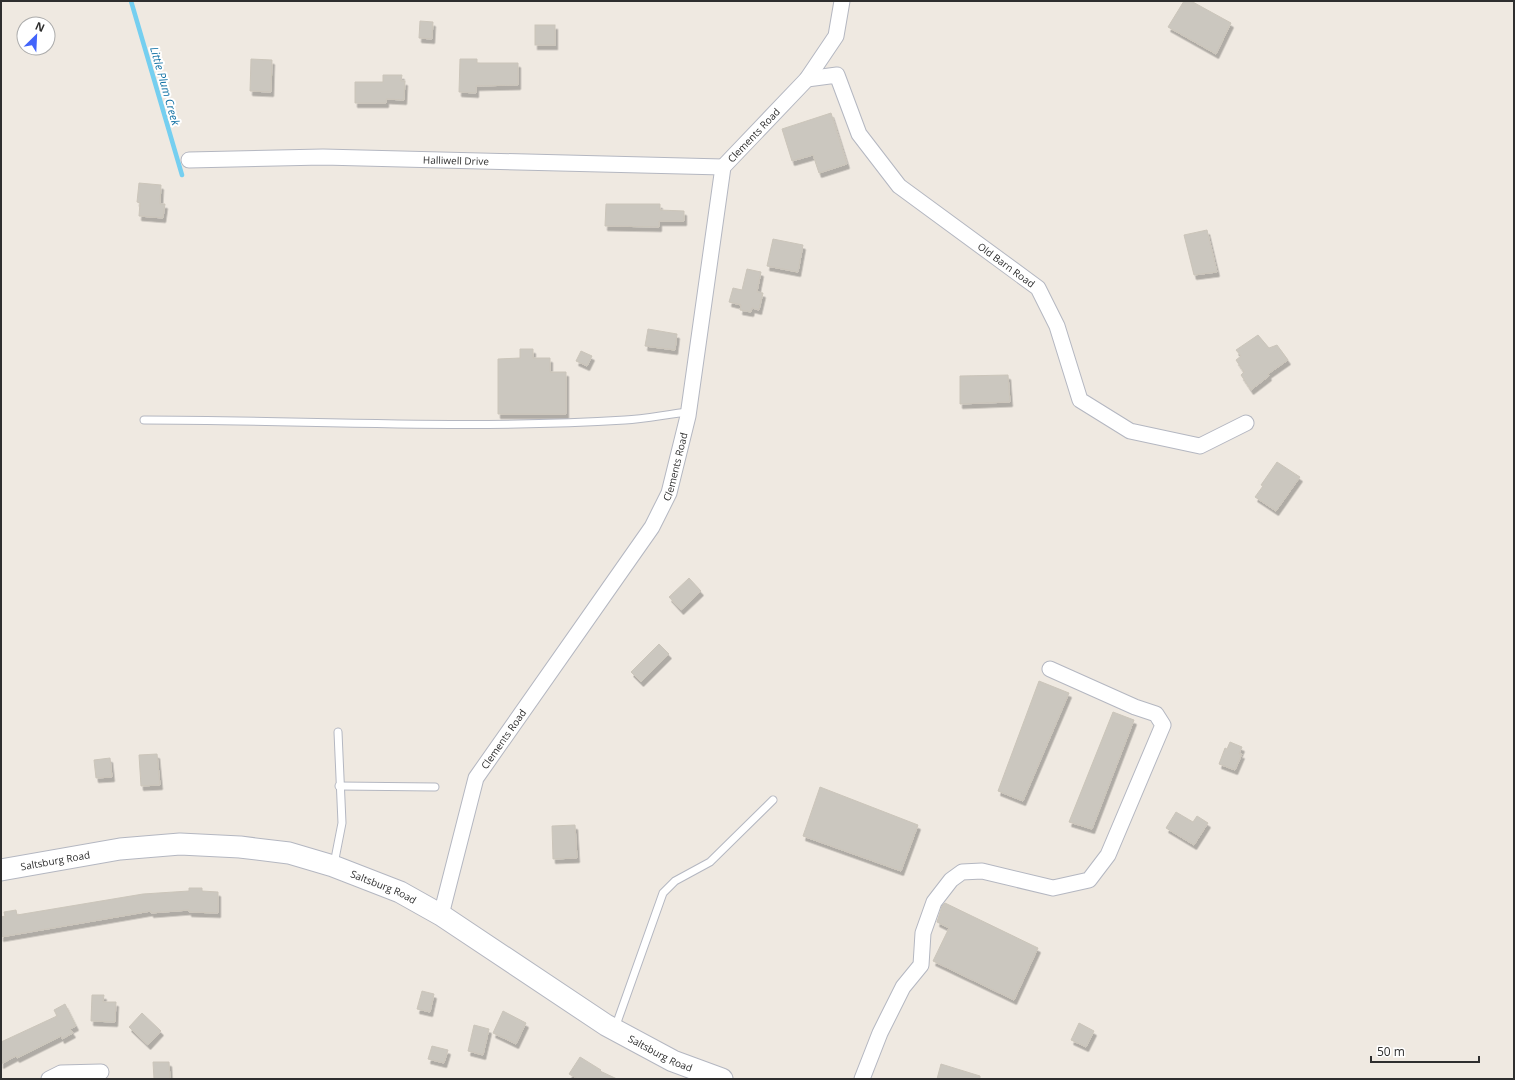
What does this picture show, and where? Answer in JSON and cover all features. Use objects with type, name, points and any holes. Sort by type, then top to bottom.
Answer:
[{"type":"main road","name":"Saltsburg Road","points":[[1,870],[120,849],[180,844],[289,853],[333,866],[400,892],[441,915],[614,1030],[673,1061],[722,1079]]},
{"type":"street","name":"Clements Road","points":[[441,915],[476,778],[652,527],[669,493],[689,412],[723,167],[807,79],[836,36],[842,1]]},
{"type":"street","name":"Old Barn Road","points":[[807,79],[837,75],[859,134],[899,186],[1038,288],[1056,326],[1080,400],[1130,431],[1200,446],[1246,423]]},
{"type":"street","name":"Halliwell Drive","points":[[189,160],[323,157],[723,167]]},
{"type":"street","points":[[862,1079],[880,1033],[903,987],[921,966],[923,933],[934,902],[951,880],[962,872],[982,871],[1054,888],[1088,880],[1108,855],[1163,725],[1156,714],[1135,707],[1050,670]]},
{"type":"street","points":[[49,1079],[61,1073],[101,1072]]},
{"type":"lane","points":[[144,420],[261,420],[390,424],[522,424],[627,420],[689,412]]},
{"type":"lane","points":[[333,866],[342,823],[339,786],[338,732]]},
{"type":"lane","points":[[339,786],[435,787]]},
{"type":"lane","points":[[614,1030],[663,893],[675,881],[710,862],[773,800]]},
{"type":"building","points":[[1184,1],[1191,1],[1231,23],[1216,54],[1168,27]]},
{"type":"building","points":[[420,21],[433,22],[432,39],[419,38]]},
{"type":"building","points":[[535,25],[555,25],[555,45],[535,45]]},
{"type":"building","points":[[251,59],[272,60],[271,92],[250,91]]},
{"type":"building","points":[[460,59],[477,59],[477,63],[518,63],[518,85],[476,86],[476,93],[459,92]]},
{"type":"building","points":[[383,75],[402,75],[401,81],[405,81],[404,100],[386,99],[386,103],[355,103],[355,82],[383,82]]},
{"type":"building","points":[[831,113],[847,164],[819,173],[813,155],[792,161],[782,129]]},
{"type":"building","points":[[139,183],[161,185],[160,204],[165,204],[163,218],[139,216],[140,203],[137,202]]},
{"type":"building","points":[[606,204],[660,204],[660,210],[684,211],[684,221],[659,221],[659,227],[605,226]]},
{"type":"building","points":[[1207,230],[1217,272],[1194,275],[1184,235]]},
{"type":"building","points":[[773,239],[803,245],[798,272],[767,266]]},
{"type":"building","points":[[747,269],[761,272],[757,292],[763,293],[759,310],[752,308],[751,312],[740,310],[741,305],[729,302],[733,288],[742,290]]},
{"type":"building","points":[[648,329],[677,334],[675,350],[645,346]]},
{"type":"building","points":[[1258,335],[1269,348],[1277,345],[1288,360],[1268,374],[1269,376],[1251,390],[1241,375],[1244,372],[1236,360],[1241,356],[1236,350]]},
{"type":"building","points":[[520,349],[533,349],[533,358],[550,358],[550,372],[566,372],[566,414],[498,414],[498,359],[520,358]]},
{"type":"building","points":[[581,351],[592,356],[587,366],[576,361]]},
{"type":"building","points":[[1008,375],[1010,402],[960,404],[960,376]]},
{"type":"building","points":[[1277,462],[1300,477],[1276,511],[1255,497],[1263,486],[1261,485]]},
{"type":"building","points":[[689,578],[701,591],[681,610],[669,597]]},
{"type":"building","points":[[659,644],[669,654],[641,682],[631,672]]},
{"type":"building","points":[[1039,681],[1069,693],[1023,801],[998,791]]},
{"type":"building","points":[[1113,712],[1134,720],[1092,829],[1069,822]]},
{"type":"building","points":[[1230,742],[1242,747],[1239,754],[1242,754],[1235,770],[1219,764],[1225,748],[1227,749]]},
{"type":"building","points":[[157,754],[160,785],[141,786],[139,755]]},
{"type":"building","points":[[110,758],[112,777],[96,778],[94,760]]},
{"type":"building","points":[[820,787],[918,825],[901,871],[803,836]]},
{"type":"building","points":[[1176,812],[1193,822],[1197,816],[1208,823],[1194,845],[1166,828]]},
{"type":"building","points":[[575,825],[577,858],[553,859],[552,826]]},
{"type":"building","points":[[189,888],[202,888],[202,891],[218,892],[218,913],[189,912],[189,910],[151,913],[151,911],[1,937],[1,917],[5,916],[4,912],[16,910],[17,915],[143,894],[189,891]]},
{"type":"building","points":[[945,903],[1038,948],[1014,1000],[933,961],[949,928],[937,922],[942,906]]},
{"type":"building","points":[[422,991],[434,994],[430,1012],[417,1009]]},
{"type":"building","points":[[92,995],[104,995],[103,1002],[116,1002],[115,1022],[91,1021]]},
{"type":"building","points":[[65,1004],[76,1026],[70,1029],[73,1033],[62,1039],[61,1036],[17,1058],[16,1056],[1,1064],[1,1042],[57,1016],[54,1010]]},
{"type":"building","points":[[503,1011],[526,1023],[516,1044],[493,1033]]},
{"type":"building","points":[[142,1013],[161,1031],[148,1045],[129,1027]]},
{"type":"building","points":[[1079,1023],[1094,1031],[1086,1047],[1071,1040]]},
{"type":"building","points":[[474,1025],[489,1029],[483,1055],[468,1051]]},
{"type":"building","points":[[432,1046],[448,1050],[444,1063],[428,1059]]},
{"type":"building","points":[[580,1057],[601,1070],[600,1071],[617,1079],[578,1079],[569,1074]]},
{"type":"building","points":[[153,1062],[169,1062],[170,1079],[154,1079]]},
{"type":"building","points":[[941,1064],[980,1076],[980,1079],[937,1079]]},
{"type":"waterway","name":"Little Plum Creek","points":[[131,1],[182,175]]}]
